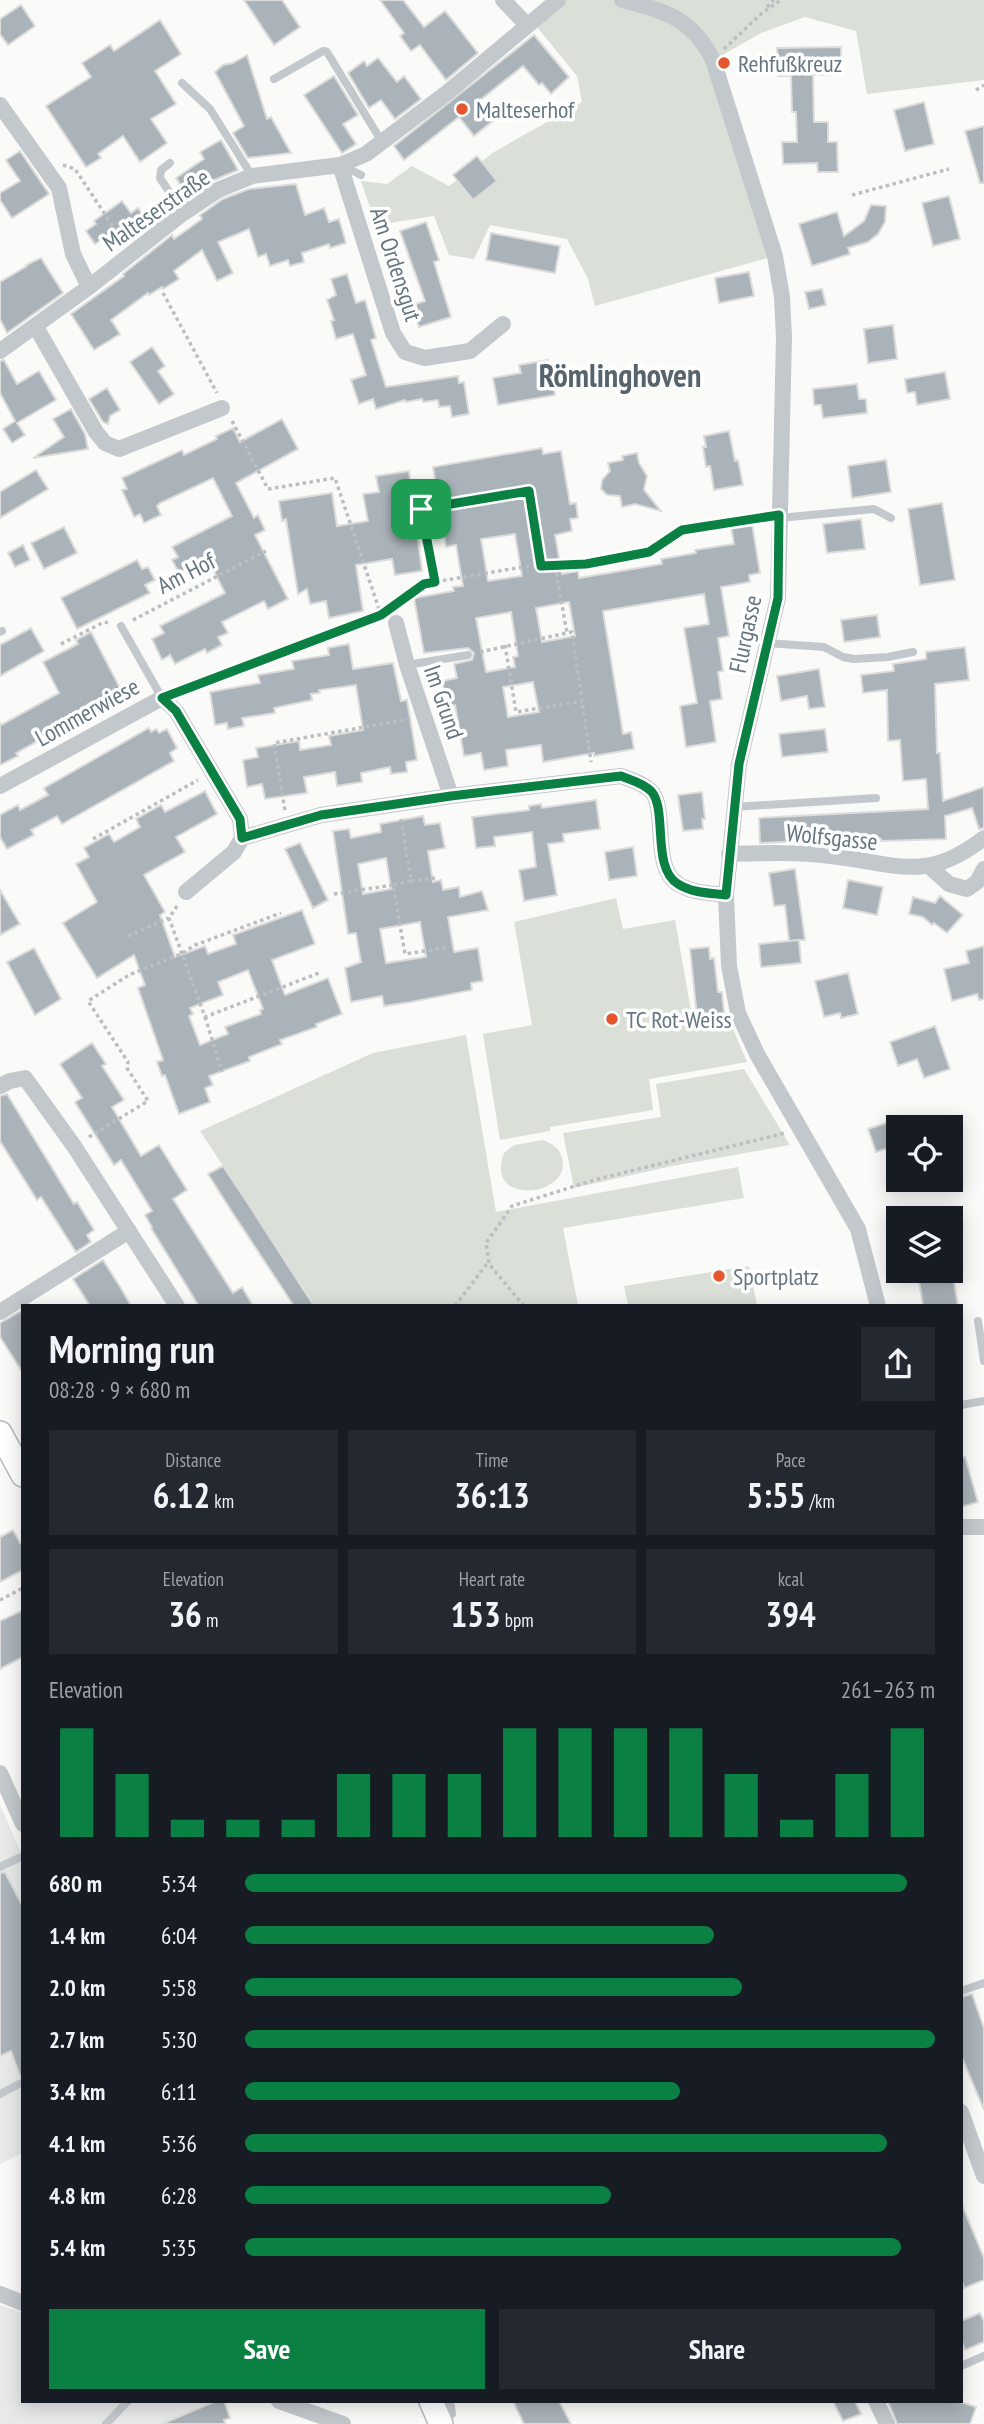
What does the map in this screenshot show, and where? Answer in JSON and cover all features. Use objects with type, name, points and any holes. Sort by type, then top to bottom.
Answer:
[{"type":"main road","points":[[2,1440],[21,1472]]},
{"type":"main road","points":[[432,2403],[441,2424]]},
{"type":"street","points":[[503,0],[527,25]]},
{"type":"street","name":"Malteserstraße","points":[[0,351],[36,327],[183,213],[219,190],[252,176],[340,164],[366,153],[448,92],[558,0]]},
{"type":"street","name":"Flurgasse","points":[[622,0],[662,10],[689,27],[704,41],[713,60],[775,256],[782,297],[784,337],[778,598],[739,764],[726,895],[729,966],[738,1013],[757,1054],[858,1229],[877,1304]]},
{"type":"street","points":[[0,105],[59,188],[73,254],[89,287]]},
{"type":"street","name":"Am Ordensgut","points":[[340,164],[393,333],[405,352],[425,358],[470,351],[503,324]]},
{"type":"street","points":[[36,327],[96,432],[105,443],[119,449],[222,408]]},
{"type":"street","name":"Im Grund","points":[[396,623],[407,665],[451,796]]},
{"type":"street","name":"Lommerwiese","points":[[0,786],[162,698],[176,711],[240,819],[242,838]]},
{"type":"street","points":[[186,892],[234,852],[242,838],[321,815],[621,776],[640,783],[653,793],[658,810],[664,863],[674,883],[691,890],[726,895]]},
{"type":"street","name":"Wolfsgasse","points":[[729,853],[792,853],[834,856],[900,867],[930,867],[970,850],[984,838]]},
{"type":"street","points":[[930,867],[949,884],[967,889],[977,882],[984,867],[970,850]]},
{"type":"street","points":[[0,1086],[10,1081],[25,1079],[74,1146],[176,1304]]},
{"type":"street","points":[[0,1312],[129,1231]]},
{"type":"street","points":[[963,1527],[984,1527]]},
{"type":"street","points":[[0,1773],[21,1820]]},
{"type":"street","points":[[963,2118],[984,2176]]},
{"type":"street","points":[[0,2294],[21,2302]]},
{"type":"street","points":[[285,2403],[343,2424]]},
{"type":"street","points":[[879,2403],[887,2424]]},
{"type":"lane","points":[[274,79],[323,51],[327,52],[382,142]]},
{"type":"lane","points":[[182,83],[210,109],[252,176]]},
{"type":"lane","points":[[170,163],[161,170],[160,178],[183,213]]},
{"type":"lane","points":[[340,164],[360,175]]},
{"type":"lane","points":[[779,517],[874,509],[891,518]]},
{"type":"lane","points":[[121,626],[162,698]]},
{"type":"lane","points":[[767,643],[824,647],[843,657],[854,659],[913,652]]},
{"type":"lane","points":[[407,665],[468,655]]},
{"type":"lane","points":[[734,807],[876,798]]},
{"type":"lane","points":[[978,1321],[984,1361]]},
{"type":"lane","points":[[963,1405],[984,1402]]},
{"type":"lane","points":[[0,1867],[21,1857]]},
{"type":"lane","points":[[963,1990],[984,1983]]},
{"type":"lane","points":[[0,2094],[21,2083]]},
{"type":"lane","points":[[963,2365],[984,2356]]},
{"type":"lane","points":[[106,2424],[126,2403]]},
{"type":"lane","points":[[441,2424],[452,2414],[450,2403]]},
{"type":"path","points":[[713,60],[774,0]]},
{"type":"path","points":[[761,14],[780,0]]},
{"type":"path","points":[[976,89],[984,85]]},
{"type":"path","points":[[34,156],[75,169],[131,253]]},
{"type":"path","points":[[852,195],[949,169]]},
{"type":"path","points":[[268,489],[335,478],[381,615]]},
{"type":"path","points":[[435,582],[421,509],[529,491],[541,566]]},
{"type":"path","points":[[162,698],[381,615],[424,584],[528,566],[586,564],[649,552],[682,530],[779,517]]},
{"type":"path","name":"Am Hof","points":[[121,626],[266,551]]},
{"type":"path","points":[[555,566],[583,701],[594,778]]},
{"type":"path","points":[[61,644],[104,622],[121,626]]},
{"type":"path","name":"Im Grund","points":[[468,655],[569,633]]},
{"type":"path","points":[[505,645],[516,712],[583,701]]},
{"type":"path","points":[[288,824],[274,743],[425,716]]},
{"type":"path","points":[[93,839],[212,772]]},
{"type":"path","points":[[398,803],[411,881]]},
{"type":"path","points":[[334,894],[435,877]]},
{"type":"path","points":[[393,885],[405,954],[450,947]]},
{"type":"path","points":[[128,936],[169,918],[186,892]]},
{"type":"path","points":[[74,1146],[148,1101],[127,1068],[128,1062],[88,1000],[129,975],[181,954],[195,945],[281,914]]},
{"type":"path","points":[[169,918],[222,1072]]},
{"type":"path","points":[[205,1017],[319,973]]},
{"type":"path","points":[[522,1304],[489,1261],[486,1243],[512,1206],[594,1180],[779,1136],[800,1127]]},
{"type":"path","points":[[457,1304],[489,1261]]},
{"type":"path","points":[[0,1601],[21,1589]]},
{"type":"shaded area","points":[[558,0],[984,0],[984,80],[867,94],[856,31],[805,17],[761,33],[712,61],[775,256],[595,306],[588,279],[567,239],[490,225],[474,259],[449,255],[434,216],[376,225],[361,181],[387,184],[412,166],[449,186],[494,152],[582,102],[577,76],[532,21]]},
{"type":"shaded area","name":"TC Rot-Weiss","points":[[616,898],[623,929],[675,920],[693,1022],[728,1017],[747,1062],[649,1079],[653,1110],[550,1127],[550,1131],[500,1140],[483,1034],[532,1025],[514,922]]},
{"type":"shaded area","points":[[466,1035],[496,1212],[738,1167],[744,1198],[563,1228],[578,1304],[314,1304],[200,1131],[373,1053]]},
{"type":"shaded area","points":[[744,1069],[790,1145],[672,1166],[574,1188],[563,1133],[661,1117],[656,1084]]},
{"type":"shaded area","points":[[543,1140],[561,1154],[562,1171],[555,1181],[543,1188],[529,1190],[516,1189],[506,1182],[501,1170],[504,1153],[514,1145]]},
{"type":"shaded area","name":"Sportplatz","points":[[749,1266],[757,1304],[628,1304],[624,1286]]},
{"type":"shaded area","points":[[0,1805],[21,1852],[21,2154],[0,2164]]},
{"type":"shaded area","points":[[0,2305],[21,2312],[21,2403],[224,2403],[230,2418],[224,2420],[225,2424],[0,2424]]},
{"type":"building","points":[[244,0],[282,0],[300,27],[274,45]]},
{"type":"building","points":[[380,0],[403,0],[424,27],[445,11],[478,53],[446,80],[420,45],[411,51],[400,36],[404,33]]},
{"type":"building","points":[[21,5],[35,26],[8,45],[0,34],[0,19]]},
{"type":"building","points":[[160,20],[181,54],[155,71],[176,104],[151,119],[167,143],[140,162],[123,136],[98,154],[101,158],[86,167],[46,106],[91,77],[82,63],[110,45],[114,51]]},
{"type":"building","name":"Malteserhof","points":[[534,35],[569,77],[551,94],[542,83],[539,85],[523,66],[479,101],[494,120],[474,136],[459,117],[404,160],[394,146]]},
{"type":"building","points":[[841,47],[841,74],[813,75],[814,122],[828,122],[828,142],[837,142],[838,172],[818,172],[817,163],[783,164],[782,142],[797,142],[796,112],[792,112],[791,76],[778,76],[777,48]]},
{"type":"building","points":[[247,55],[267,119],[271,117],[291,153],[248,158],[233,133],[244,126],[215,72],[223,65]]},
{"type":"building","points":[[378,58],[397,82],[404,76],[421,99],[395,119],[381,100],[369,108],[348,73],[364,61],[367,66]]},
{"type":"building","points":[[334,76],[358,115],[343,124],[356,144],[342,153],[304,95]]},
{"type":"building","points":[[924,102],[934,144],[905,151],[894,110]]},
{"type":"building","points":[[984,126],[984,183],[980,183],[965,131]]},
{"type":"building","points":[[221,140],[238,170],[212,181],[188,197],[176,178],[204,159],[200,152]]},
{"type":"building","points":[[20,151],[49,194],[12,218],[0,200],[0,193],[20,181],[6,160]]},
{"type":"building","points":[[477,156],[497,181],[473,200],[453,175]]},
{"type":"building","points":[[296,184],[305,215],[324,208],[329,222],[339,219],[346,243],[330,248],[329,244],[302,253],[304,262],[290,266],[288,260],[270,266],[266,254],[258,257],[249,229],[218,242],[233,273],[217,281],[202,250],[174,271],[179,279],[163,289],[162,287],[149,295],[148,293],[111,320],[120,334],[94,350],[71,314],[124,276],[123,274],[172,235],[174,239],[202,219],[200,215],[223,199],[249,189]]},
{"type":"building","points":[[949,196],[960,239],[933,246],[922,203]]},
{"type":"building","points":[[122,201],[131,213],[138,208],[150,226],[129,242],[119,228],[95,244],[86,231],[96,224],[94,221]]},
{"type":"building","points":[[871,205],[886,206],[885,222],[878,234],[868,242],[848,248],[850,254],[812,266],[799,224],[837,212],[844,236],[864,221]]},
{"type":"building","points":[[426,222],[439,260],[434,262],[451,317],[419,327],[412,305],[425,301],[400,231]]},
{"type":"building","points":[[491,233],[560,246],[555,273],[486,260]]},
{"type":"building","points":[[41,258],[63,293],[7,333],[0,319],[0,282]]},
{"type":"building","points":[[749,272],[754,296],[719,303],[715,278]]},
{"type":"building","points":[[347,274],[356,303],[365,300],[376,338],[371,340],[386,387],[458,376],[459,383],[464,382],[469,414],[452,417],[450,406],[439,407],[438,400],[405,400],[376,409],[373,399],[359,404],[351,380],[366,375],[353,334],[336,339],[331,321],[334,320],[327,300],[336,295],[331,279]]},
{"type":"building","points":[[822,289],[826,305],[809,309],[805,292]]},
{"type":"building","points":[[893,325],[897,359],[868,363],[864,329]]},
{"type":"building","points":[[152,347],[165,366],[158,371],[174,394],[159,404],[130,362]]},
{"type":"building","points":[[4,360],[17,384],[39,371],[56,400],[17,423],[25,435],[12,443],[3,429],[15,421],[0,393],[0,361]]},
{"type":"building","points":[[548,360],[555,395],[498,405],[493,378],[521,373],[519,365]]},
{"type":"building","points":[[945,372],[950,399],[917,405],[915,392],[907,393],[905,379]]},
{"type":"building","points":[[857,384],[859,399],[866,399],[867,413],[823,418],[821,405],[814,405],[813,389]]},
{"type":"building","points":[[107,388],[120,410],[110,416],[108,424],[103,422],[89,399]]},
{"type":"building","points":[[71,409],[85,434],[88,449],[33,458],[64,437],[53,419]]},
{"type":"building","points":[[282,419],[298,449],[236,483],[254,518],[258,515],[265,530],[255,535],[288,599],[268,609],[264,601],[222,622],[228,633],[218,637],[222,645],[207,653],[205,649],[175,664],[170,655],[162,660],[152,639],[164,633],[160,626],[225,593],[212,567],[193,577],[189,568],[179,573],[172,560],[178,557],[172,547],[232,516],[213,478],[160,503],[157,506],[161,515],[144,523],[140,514],[134,517],[122,490],[127,489],[122,478],[182,450],[184,455],[233,428],[240,442]]},
{"type":"building","points":[[729,431],[743,485],[714,490],[710,466],[706,467],[704,436]]},
{"type":"building","points":[[542,448],[543,454],[561,451],[570,504],[576,503],[578,518],[570,519],[572,531],[555,535],[562,574],[578,571],[579,578],[662,564],[661,559],[734,544],[731,527],[752,524],[760,573],[749,575],[750,582],[721,587],[729,636],[718,638],[723,671],[718,672],[722,699],[710,701],[716,742],[686,747],[680,706],[697,703],[684,628],[709,624],[704,594],[603,611],[623,734],[631,732],[634,749],[543,762],[541,745],[506,750],[508,766],[484,770],[481,753],[464,756],[455,705],[446,706],[442,681],[457,678],[454,664],[472,660],[474,653],[468,648],[424,653],[414,598],[454,591],[453,587],[463,586],[456,545],[446,547],[433,467]],"holes":[[[515,534],[522,576],[488,581],[481,539]],[[569,602],[575,636],[542,642],[536,608]],[[511,612],[518,656],[513,657],[515,667],[486,672],[476,618]],[[533,682],[539,712],[508,717],[503,687]]]},
{"type":"building","points":[[637,453],[639,463],[647,476],[644,490],[661,511],[635,504],[622,507],[620,496],[607,495],[601,489],[602,480],[610,471],[608,463]]},
{"type":"building","points":[[886,460],[891,492],[852,498],[848,466]]},
{"type":"building","points":[[36,470],[48,489],[0,518],[0,492]]},
{"type":"building","points":[[409,471],[422,571],[395,575],[392,559],[356,565],[363,611],[329,618],[326,601],[310,604],[307,589],[298,594],[286,519],[282,521],[279,501],[332,493],[337,526],[368,521],[363,494],[379,492],[376,476]]},
{"type":"building","points":[[942,503],[955,580],[920,585],[908,509]]},
{"type":"building","points":[[861,519],[865,549],[827,553],[823,524]]},
{"type":"building","points":[[64,527],[77,553],[44,569],[31,543]]},
{"type":"building","points":[[23,545],[30,560],[15,567],[8,553]]},
{"type":"building","points":[[137,560],[142,569],[148,567],[155,580],[145,585],[150,593],[77,629],[61,598]]},
{"type":"building","points":[[877,615],[880,637],[844,642],[841,620]]},
{"type":"building","points":[[31,628],[44,651],[0,676],[0,645]]},
{"type":"building","points":[[91,632],[124,696],[89,714],[91,719],[76,726],[74,721],[16,753],[18,756],[0,765],[0,723],[1,725],[59,693],[43,662],[78,644],[76,640]]},
{"type":"building","points":[[349,644],[353,669],[393,663],[401,701],[407,700],[417,760],[406,762],[407,772],[391,774],[390,767],[361,773],[362,782],[337,786],[335,772],[304,777],[307,793],[265,799],[262,784],[247,787],[243,760],[258,757],[256,748],[299,741],[300,750],[331,745],[329,736],[363,730],[356,685],[319,690],[320,693],[311,694],[312,700],[274,708],[275,713],[242,718],[244,726],[228,729],[227,723],[215,725],[210,692],[260,683],[258,675],[294,669],[292,661],[329,655],[328,648]]},
{"type":"building","points":[[965,647],[969,680],[935,684],[937,753],[940,753],[943,801],[984,787],[984,828],[979,829],[972,808],[945,816],[946,839],[881,841],[863,838],[760,843],[759,818],[928,809],[926,779],[903,781],[900,740],[888,741],[887,690],[863,693],[861,675],[894,671],[893,664],[926,659],[926,652]]},
{"type":"building","points":[[819,669],[825,707],[809,709],[807,696],[781,701],[777,676]]},
{"type":"building","points":[[149,728],[151,732],[156,729],[159,733],[167,729],[177,748],[170,753],[174,761],[62,824],[57,816],[31,830],[34,835],[7,849],[0,837],[0,815],[18,805],[20,810],[48,795],[44,788]]},
{"type":"building","points":[[825,729],[828,752],[782,757],[779,734]]},
{"type":"building","points":[[205,791],[217,814],[176,837],[185,852],[144,875],[165,912],[160,915],[175,957],[205,946],[208,954],[236,944],[233,935],[302,910],[315,944],[272,960],[285,995],[328,978],[342,1014],[316,1024],[317,1027],[280,1040],[282,1044],[249,1057],[250,1061],[209,1076],[213,1085],[205,1088],[210,1102],[179,1114],[165,1075],[162,1076],[157,1062],[163,1060],[138,988],[145,985],[134,955],[97,978],[63,923],[97,902],[76,864],[89,857],[84,848],[109,834],[114,842],[140,827],[136,819],[161,805],[165,812]],"holes":[[[248,970],[263,1009],[260,1010],[261,1014],[225,1027],[228,1034],[200,1045],[189,1016],[193,1014],[190,1008],[223,995],[218,982]]]},
{"type":"building","points":[[702,792],[705,819],[702,819],[703,829],[683,831],[678,795]]},
{"type":"building","points":[[596,800],[600,829],[563,834],[564,842],[548,844],[557,895],[524,901],[519,870],[536,867],[532,832],[494,837],[495,846],[476,848],[472,817],[529,810],[529,806],[541,804],[542,808]]},
{"type":"building","points":[[423,816],[425,825],[440,823],[445,848],[428,851],[433,882],[441,880],[443,890],[459,887],[460,897],[482,891],[488,910],[448,917],[454,952],[478,948],[483,981],[471,983],[472,990],[384,1006],[382,996],[351,1002],[345,968],[361,962],[356,933],[348,934],[333,831],[349,829],[351,838],[381,832],[380,824]],"holes":[[[386,858],[391,889],[363,894],[358,864]],[[420,922],[426,957],[386,963],[380,929]]]},
{"type":"building","points":[[300,843],[328,900],[313,908],[285,849]]},
{"type":"building","points":[[633,847],[637,876],[609,880],[605,852]]},
{"type":"building","points":[[795,869],[805,940],[799,940],[801,963],[761,967],[759,944],[789,941],[785,905],[774,906],[769,873]]},
{"type":"building","points":[[848,880],[883,887],[877,915],[843,908]]},
{"type":"building","points":[[0,890],[20,924],[0,935]]},
{"type":"building","points":[[940,896],[963,915],[947,933],[923,917],[909,914],[913,897],[935,903]]},
{"type":"building","points":[[984,946],[984,999],[979,1000],[977,994],[952,1001],[944,969],[969,963],[966,951]]},
{"type":"building","points":[[709,947],[710,959],[714,958],[718,992],[722,992],[724,1013],[697,1016],[690,949]]},
{"type":"building","points":[[34,948],[61,999],[35,1015],[7,962]]},
{"type":"building","points":[[848,973],[858,1014],[841,1018],[840,1013],[824,1017],[815,981]]},
{"type":"building","points":[[935,1026],[950,1069],[924,1078],[917,1059],[898,1066],[890,1042]]},
{"type":"building","points":[[92,1043],[106,1064],[102,1066],[124,1100],[112,1107],[141,1156],[159,1145],[187,1190],[173,1199],[233,1293],[242,1287],[252,1304],[198,1304],[151,1228],[145,1215],[152,1211],[121,1160],[114,1165],[75,1102],[82,1098],[60,1064]]},
{"type":"building","points":[[7,1094],[74,1204],[77,1202],[94,1230],[87,1235],[91,1242],[76,1252],[41,1197],[37,1200],[0,1141],[0,1096]]},
{"type":"building","points":[[886,1123],[886,1149],[876,1152],[868,1129]]},
{"type":"building","points":[[223,1166],[313,1304],[293,1304],[208,1174]]},
{"type":"building","points":[[103,1260],[130,1304],[89,1304],[73,1279]]},
{"type":"building","points":[[919,1283],[954,1283],[958,1304],[923,1304]]},
{"type":"building","points":[[21,1311],[21,1370],[0,1337],[0,1323]]},
{"type":"building","points":[[963,1458],[978,1502],[963,1506]]},
{"type":"building","points":[[13,1530],[21,1543],[21,1571],[0,1582],[0,1537]]},
{"type":"building","points":[[21,1611],[21,1658],[0,1669],[0,1621]]},
{"type":"building","points":[[5,1872],[21,1903],[21,2076],[11,2051],[0,2056],[0,1873]]},
{"type":"building","points":[[972,1994],[984,2028],[984,2110],[963,2060],[963,1996]]},
{"type":"building","points":[[963,2208],[984,2258],[984,2280],[964,2288]]},
{"type":"building","points":[[980,2313],[984,2321],[984,2342],[965,2350],[963,2320]]},
{"type":"building","points":[[211,2403],[225,2403],[230,2418],[224,2420],[225,2424],[162,2424]]},
{"type":"building","points":[[514,2403],[560,2403],[571,2424],[524,2424]]},
{"type":"building","points":[[834,2403],[856,2403],[861,2414],[843,2421]]},
{"type":"building","points":[[889,2403],[963,2403],[976,2407],[970,2424],[897,2424]]},
{"type":"place","name":"Rehfußkreuz","points":[[724,63]]},
{"type":"place","name":"Malteserhof","points":[[462,109]]},
{"type":"place","name":"TC Rot-Weiss","points":[[612,1019]]},
{"type":"place","name":"Sportplatz","points":[[719,1276]]},
{"type":"district","name":"Römlinghoven","points":[[620,375]]},
{"type":"route","points":[[529,491],[541,566],[586,564],[649,552],[682,530],[779,515],[778,598],[739,764],[726,895],[691,890],[674,883],[664,863],[658,810],[653,793],[640,783],[621,776],[321,815],[242,838],[240,819],[176,711],[162,698],[381,615],[424,584],[435,582],[421,509],[529,491]]}]
